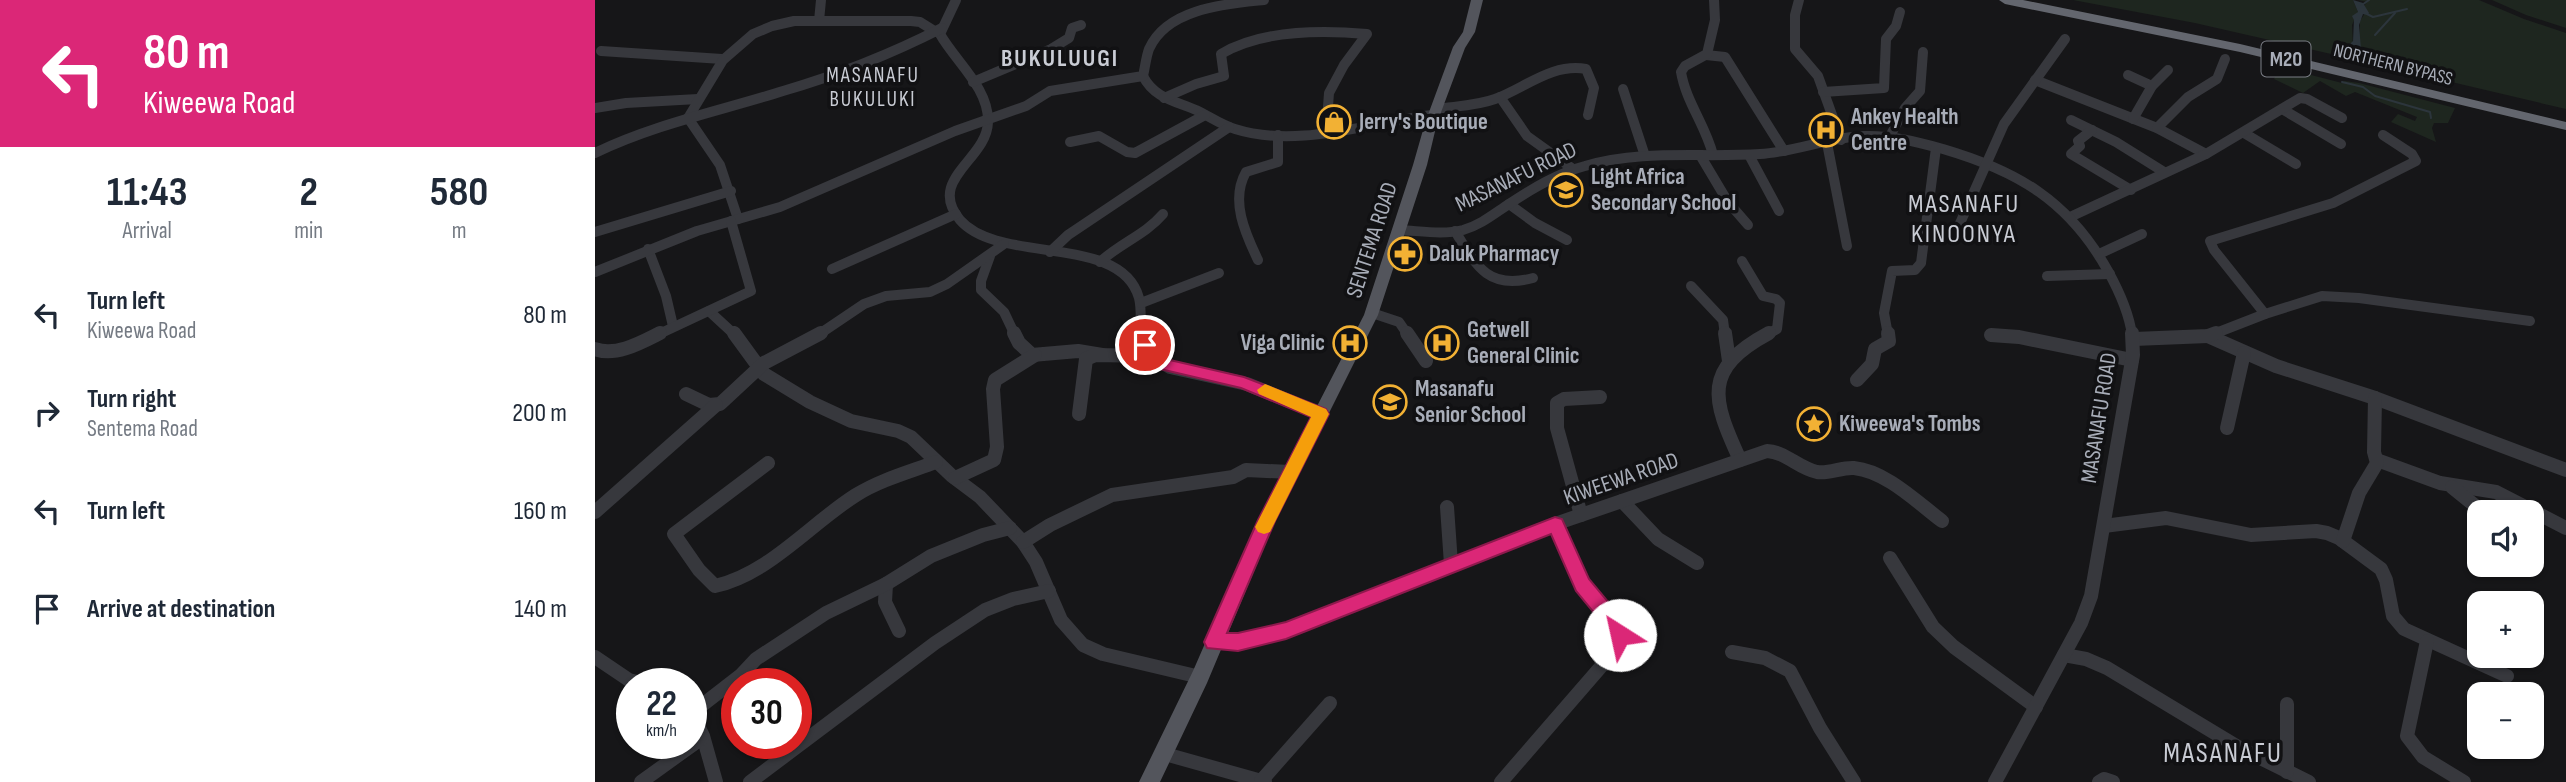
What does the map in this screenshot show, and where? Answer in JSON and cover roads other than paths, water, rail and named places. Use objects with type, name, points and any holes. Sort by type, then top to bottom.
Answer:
[{"type":"highway","name":"NORTHERN BYPASS","points":[[2005,0],[2240,48],[2566,126]]},
{"type":"highway","name":"NORTHERN BYPASS","points":[[2053,0],[2182,26],[2566,116]]},
{"type":"main road","name":"SENTEMA ROAD","points":[[1149,782],[1165,754],[1290,472],[1371,313],[1400,230],[1435,112],[1459,47],[1457,43],[1469,0]]},
{"type":"main road","name":"SENTEMA ROAD","points":[[1459,47],[1464,44],[1477,0]]},
{"type":"street","points":[[819,20],[821,0]]},
{"type":"street","points":[[595,153],[656,127],[768,96],[869,62],[939,30],[956,0]]},
{"type":"street","points":[[1264,0],[1202,4],[1162,30],[1149,49],[1143,76],[1150,89],[1229,127],[1278,135],[1326,133],[1472,105],[1500,97],[1561,69],[1583,67],[1594,86],[1588,116]]},
{"type":"street","points":[[1706,55],[1715,20],[1714,0]]},
{"type":"street","points":[[1799,0],[1794,45],[1815,72],[1841,140]]},
{"type":"street","points":[[1823,92],[1884,88],[1886,39],[1896,26],[1900,12]]},
{"type":"street","points":[[688,118],[722,59],[740,40],[763,27],[819,20],[852,23],[911,20],[939,30],[973,82],[988,120],[987,131],[977,149],[950,185],[947,195],[956,214],[980,233],[1005,244],[1100,262],[1129,280],[1141,303],[1145,345],[1151,356]]},
{"type":"street","points":[[973,82],[1051,49],[1069,38],[1072,28],[1081,25]]},
{"type":"street","points":[[1164,98],[1196,84],[1224,76],[1221,54],[1227,48],[1272,37],[1367,34],[1344,65],[1329,93],[1326,133]]},
{"type":"street","points":[[1957,230],[2009,115],[2065,39]]},
{"type":"street","points":[[601,51],[722,59]]},
{"type":"street","points":[[1889,138],[1905,108],[1920,91],[1923,52]]},
{"type":"street","points":[[1748,225],[1728,202],[1706,155],[1710,142],[1691,106],[1681,75],[1685,66],[1706,55],[1725,57],[1784,151]]},
{"type":"street","points":[[2157,128],[2188,97],[2217,79],[2225,59]]},
{"type":"street","points":[[2133,119],[2152,86],[2168,70]]},
{"type":"street","points":[[2128,75],[2152,86]]},
{"type":"street","points":[[595,272],[648,249],[780,207],[920,145],[1026,106],[1055,89],[1090,86],[1143,76]]},
{"type":"street","points":[[2035,80],[2157,128],[2206,153]]},
{"type":"street","points":[[1623,89],[1634,117],[1635,133],[1645,156]]},
{"type":"street","points":[[1500,97],[1527,136],[1573,169]]},
{"type":"street","points":[[2070,217],[2206,153],[2304,98],[2342,118]]},
{"type":"street","points":[[595,108],[627,103],[698,99]]},
{"type":"street","points":[[2282,109],[2341,145]]},
{"type":"street","points":[[1070,142],[1099,136],[1127,152],[1135,153],[1205,115]]},
{"type":"street","points":[[595,349],[603,352],[633,346],[750,292],[752,288],[735,220],[731,191],[714,155],[688,118]]},
{"type":"street","points":[[2071,120],[2164,172]]},
{"type":"street","points":[[1050,252],[1068,235],[1229,127]]},
{"type":"street","points":[[2092,130],[2078,141],[2080,146],[2071,154],[2131,190]]},
{"type":"street","points":[[2244,133],[2296,164]]},
{"type":"street","points":[[1258,260],[1244,232],[1240,205],[1241,180],[1248,171],[1278,162],[1278,135]]},
{"type":"street","points":[[2265,314],[2210,241],[2342,200],[2417,161],[2408,151],[2383,135]]},
{"type":"street","name":"MASANAFU ROAD","points":[[1400,230],[1455,231],[1473,226],[1546,182],[1573,169],[1607,160],[1645,156],[1749,155],[1872,136],[1936,148],[1985,165],[2029,184],[2070,217],[2099,254],[2122,297],[2134,339],[2132,360],[2091,596],[2081,623],[2000,780]]},
{"type":"street","points":[[1827,143],[1847,246]]},
{"type":"street","points":[[1857,380],[1872,364],[1872,352],[1875,348],[1889,341],[1884,313],[1892,271],[1915,270],[1921,263],[1936,148]]},
{"type":"street","points":[[1749,155],[1779,211]]},
{"type":"street","points":[[595,232],[731,191]]},
{"type":"street","points":[[1509,204],[1535,223],[1567,240]]},
{"type":"street","points":[[832,270],[956,214]]},
{"type":"street","points":[[1100,262],[1116,247],[1150,229],[1163,214]]},
{"type":"street","points":[[1455,231],[1469,255],[1491,279],[1509,285],[1533,278]]},
{"type":"street","points":[[2099,254],[2143,234]]},
{"type":"street","points":[[595,512],[716,405],[724,401],[759,367],[822,333],[871,301],[886,296],[930,292],[1005,244]]},
{"type":"street","points":[[648,249],[666,296],[673,326]]},
{"type":"street","points":[[990,255],[981,281],[981,290],[1004,312],[1019,343],[1035,355],[1077,351],[1102,355]]},
{"type":"street","points":[[1740,460],[1724,428],[1718,398],[1720,377],[1728,361],[1744,346],[1777,329],[1780,303],[1776,299],[1763,296],[1742,261]]},
{"type":"street","points":[[1141,303],[1192,286],[1219,273]]},
{"type":"street","points":[[2047,276],[2110,274]]},
{"type":"street","points":[[1691,286],[1723,320],[1728,361]]},
{"type":"street","points":[[2134,339],[2208,336],[2322,296],[2359,298],[2530,321]]},
{"type":"street","points":[[709,310],[730,328],[759,367],[773,380],[841,416],[911,437],[936,462],[980,497],[1023,542],[1036,562],[1061,620],[1083,645],[1103,654],[1200,677]]},
{"type":"street","points":[[1371,313],[1399,322],[1426,361]]},
{"type":"street","points":[[1991,335],[2132,360]]},
{"type":"street","points":[[2208,336],[2244,353],[2375,398],[2566,470]]},
{"type":"street","points":[[2227,428],[2244,353]]},
{"type":"street","points":[[955,478],[994,460],[997,447],[993,389],[995,380],[1010,369],[1026,365],[1035,355]]},
{"type":"street","points":[[1079,414],[1085,361],[1090,356],[1102,355],[1151,356],[1173,367],[1267,391],[1321,414]]},
{"type":"street","points":[[686,394],[709,405],[716,405]]},
{"type":"street","points":[[1581,515],[1557,426],[1557,403],[1564,399],[1601,397]]},
{"type":"street","points":[[2375,398],[2374,453],[2377,460],[2423,478],[2496,492],[2566,528]]},
{"type":"street","name":"KIWEEWA ROAD","points":[[1214,642],[1238,642],[1286,630],[1555,524],[1767,451],[1781,453],[1799,465],[1822,473],[1850,468],[1869,473],[1942,521]]},
{"type":"street","points":[[2343,541],[2359,493],[2377,460]]},
{"type":"street","points":[[768,464],[675,532],[675,539],[715,586],[724,585],[767,561],[824,515],[857,494],[886,478],[936,462]]},
{"type":"street","points":[[1023,542],[1050,525],[1112,495],[1233,477],[1246,470],[1290,472]]},
{"type":"street","points":[[2450,485],[2468,500]]},
{"type":"street","points":[[1622,501],[1658,539],[1697,563]]},
{"type":"street","points":[[1447,507],[1451,564]]},
{"type":"street","points":[[2104,526],[2166,518],[2251,535],[2316,531],[2327,533],[2343,541],[2381,569],[2396,621],[2404,629],[2427,642],[2444,646],[2507,676]]},
{"type":"street","points":[[1501,782],[1605,662],[1620,635],[1618,627],[1582,585],[1555,524]]},
{"type":"street","points":[[707,701],[741,675],[756,659],[826,613],[886,584],[931,556],[983,535],[1010,528]]},
{"type":"street","points":[[1890,558],[1933,627],[1954,647],[2036,707]]},
{"type":"street","points":[[886,584],[885,602],[899,631]]},
{"type":"street","points":[[750,782],[935,643],[985,610],[1013,599],[1049,591]]},
{"type":"street","points":[[2427,642],[2407,736],[2411,746],[2422,756],[2464,782]]},
{"type":"street","points":[[1732,652],[1765,658],[1790,671],[1854,782]]},
{"type":"street","points":[[2064,655],[2080,657],[2107,668],[2238,747],[2309,782]]},
{"type":"street","points":[[595,657],[616,671]]},
{"type":"street","points":[[1165,754],[1263,781],[1330,703]]},
{"type":"street","points":[[2287,705],[2287,772]]},
{"type":"street","points":[[641,782],[672,759]]},
{"type":"street","points":[[707,759],[716,782]]},
{"type":"street","points":[[2099,782],[2104,779],[2113,782]]},
{"type":"waterway","points":[[2362,5],[2369,0]]},
{"type":"waterway","points":[[2367,14],[2373,17],[2407,9]]},
{"type":"waterway","points":[[2375,35],[2395,13]]},
{"type":"waterway","points":[[2342,82],[2363,87],[2375,96],[2430,112],[2431,118]]},
{"type":"place","name":"Jerry's Boutique","points":[[1334,122]]},
{"type":"place","name":"Ankey Health Centre","points":[[1826,130]]},
{"type":"place","name":"Light Africa Secondary School","points":[[1566,190]]},
{"type":"place","name":"Daluk Pharmacy","points":[[1405,254]]},
{"type":"place","name":"Viga Clinic","points":[[1350,343]]},
{"type":"place","name":"Getwell General Clinic","points":[[1442,343]]},
{"type":"place","name":"Masanafu Senior School","points":[[1390,402]]},
{"type":"place","name":"Kiweewa's Tombs","points":[[1814,424]]},
{"type":"district","name":"BUKULUUGI","points":[[1060,58]]},
{"type":"district","name":"MASANAFU BUKULUKI","points":[[873,87]]},
{"type":"district","name":"MASANAFU KINOONYA","points":[[1964,218]]},
{"type":"district","name":"MASANAFU","points":[[2223,753]]}]
